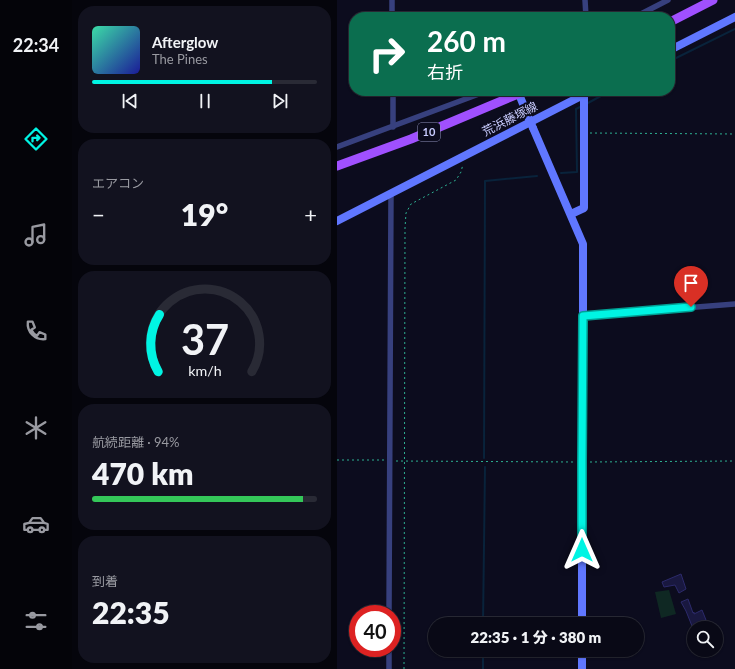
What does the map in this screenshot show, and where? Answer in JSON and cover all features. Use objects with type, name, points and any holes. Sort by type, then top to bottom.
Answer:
[{"type":"main road","points":[[675,19],[713,0]]},
{"type":"main road","name":"10","points":[[337,166],[411,139],[512,96]]},
{"type":"street","points":[[392,0],[392,12]]},
{"type":"street","points":[[585,0],[585,12]]},
{"type":"street","points":[[645,12],[668,0]]},
{"type":"street","points":[[675,47],[735,17]]},
{"type":"street","points":[[393,96],[393,127]]},
{"type":"street","points":[[337,147],[474,96]]},
{"type":"street","points":[[522,96],[529,119],[583,244],[582,617]]},
{"type":"street","name":"荒浜藤塚線","points":[[391,193],[581,96]]},
{"type":"street","points":[[571,214],[584,208],[584,133],[587,96]]},
{"type":"street","points":[[337,221],[391,193],[391,461],[389,605]]},
{"type":"street","points":[[583,316],[735,304]]},
{"type":"street","points":[[389,657],[389,669]]},
{"type":"street","points":[[582,657],[582,669]]},
{"type":"path","points":[[584,133],[735,134]]},
{"type":"path","points":[[404,669],[406,213],[411,204],[456,180],[461,172],[463,164],[461,157]]},
{"type":"path","points":[[337,460],[582,462],[735,461]]},
{"type":"green space","points":[[669,590],[676,614],[661,618],[655,592]]},
{"type":"building","points":[[681,574],[686,589],[679,593],[675,585],[664,587],[662,582]]},
{"type":"building","points":[[688,599],[693,613],[694,612],[694,614],[702,610],[706,620],[690,621],[681,602]]},
{"type":"waterway","points":[[675,59],[735,29]]},
{"type":"waterway","points":[[588,103],[601,96]]},
{"type":"waterway","points":[[561,173],[577,172],[576,109],[580,107]]},
{"type":"waterway","points":[[484,458],[485,181],[537,176]]},
{"type":"waterway","points":[[483,617],[485,467]]},
{"type":"waterway","points":[[483,657],[483,669]]},
{"type":"route","points":[[582,550],[583,316],[691,307]]}]
